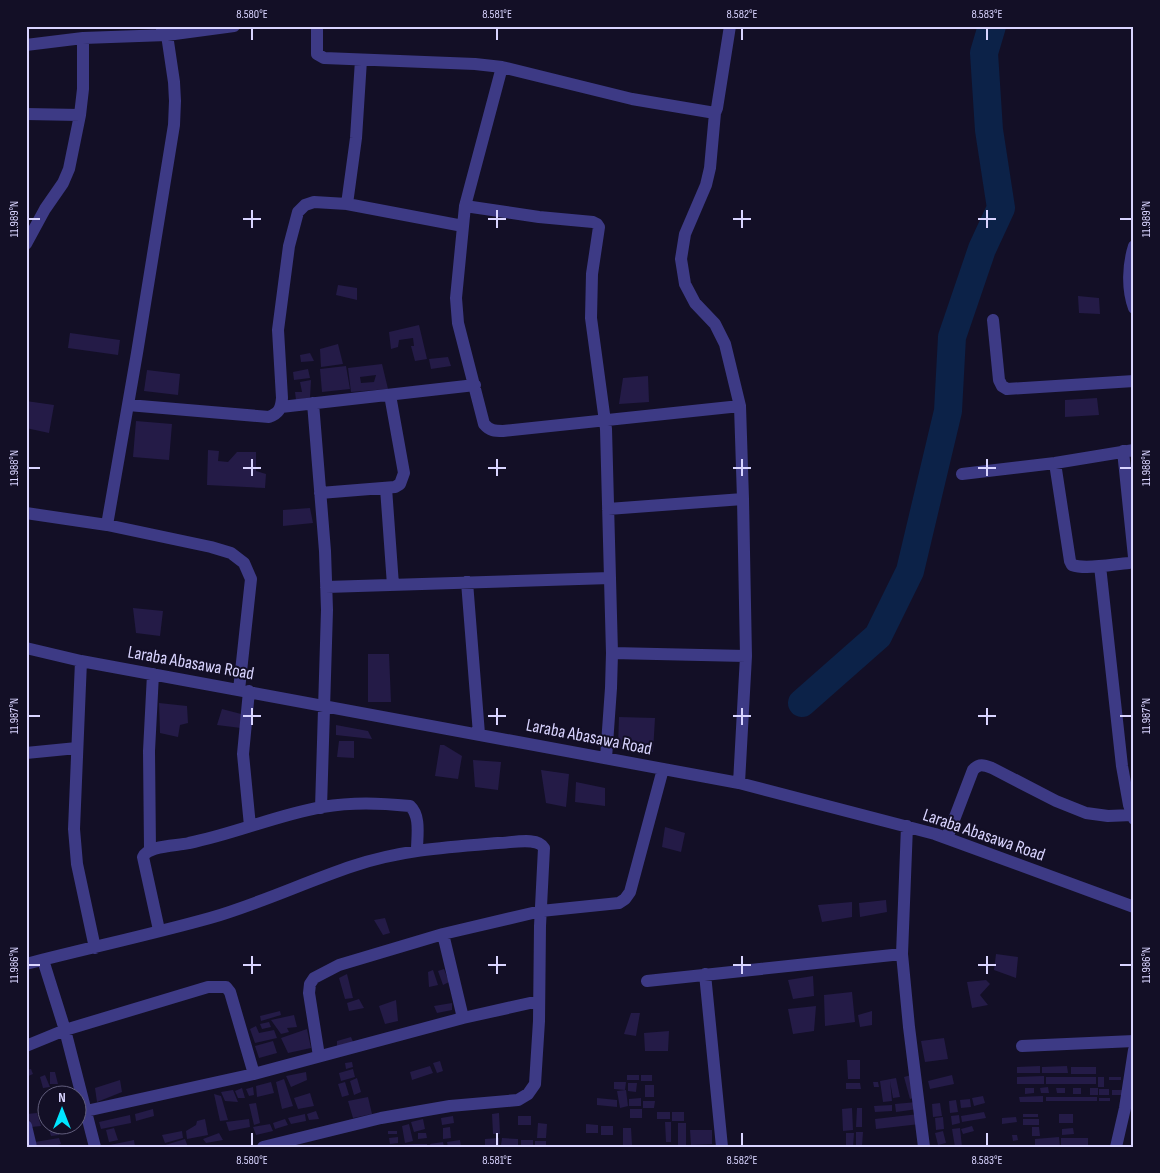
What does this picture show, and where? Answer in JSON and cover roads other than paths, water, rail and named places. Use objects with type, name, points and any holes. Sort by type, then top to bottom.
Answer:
[{"type":"street","points":[[26,44],[164,30],[234,26]]},
{"type":"street","points":[[317,26],[317,54],[319,57],[502,67],[632,99],[715,113]]},
{"type":"street","points":[[730,26],[715,113],[710,168],[706,185],[685,234],[681,259],[685,284],[695,303],[714,324],[725,344],[740,406],[746,656],[739,784]]},
{"type":"street","points":[[107,525],[174,125],[174,82],[164,30]]},
{"type":"street","points":[[26,244],[45,209],[63,183],[69,169],[80,115],[83,38]]},
{"type":"street","points":[[347,204],[356,138],[361,60]]},
{"type":"street","points":[[502,67],[465,206],[456,298],[458,323],[484,424],[493,431],[740,406]]},
{"type":"street","points":[[26,114],[80,115]]},
{"type":"street","points":[[128,405],[269,417],[278,413],[281,407],[278,330],[289,246],[298,212],[305,205],[314,202],[347,204],[463,226]]},
{"type":"street","points":[[465,206],[598,224],[599,233],[592,274],[591,318],[604,420],[608,509],[612,653],[606,758]]},
{"type":"street","points":[[1134,246],[1129,260],[1130,297],[1134,308]]},
{"type":"street","points":[[993,320],[999,380],[1002,386],[1007,389],[1134,381]]},
{"type":"street","points":[[281,407],[475,385]]},
{"type":"street","points":[[320,493],[395,487],[400,484],[404,473],[390,395]]},
{"type":"street","points":[[313,403],[327,610],[321,808]]},
{"type":"street","points":[[962,474],[1055,463],[1128,451],[1133,561],[1100,566],[1076,567],[1072,565],[1055,463]]},
{"type":"street","points":[[386,488],[393,585]]},
{"type":"street","points":[[608,509],[743,499]]},
{"type":"street","points":[[26,513],[107,525],[211,547],[231,553],[244,563],[251,580],[244,690],[243,754],[250,826]]},
{"type":"street","points":[[947,838],[973,770],[976,766],[982,764],[1056,801],[1086,813],[1133,817],[1122,766],[1100,566]]},
{"type":"street","points":[[326,587],[610,578]]},
{"type":"street","points":[[467,582],[480,734]]},
{"type":"street","name":"Laraba Abasawa Road","points":[[26,648],[81,661],[480,734],[739,784],[947,838],[1134,907]]},
{"type":"street","points":[[612,653],[746,656]]},
{"type":"street","points":[[81,661],[74,829],[77,864],[95,948]]},
{"type":"street","points":[[150,849],[149,751],[153,674]]},
{"type":"street","points":[[26,753],[77,748]]},
{"type":"street","points":[[319,1056],[308,993],[314,978],[339,965],[443,934],[541,910],[619,903],[625,899],[630,892],[663,769]]},
{"type":"street","points":[[159,930],[144,857],[150,849],[214,838],[250,826],[321,808],[364,802],[410,806],[415,810],[417,816],[417,850]]},
{"type":"street","points":[[906,826],[902,954],[924,1147]]},
{"type":"street","points":[[26,964],[211,918],[354,865],[402,852],[536,841],[542,844],[544,848],[535,1084],[528,1094],[518,1100],[450,1106],[380,1118],[263,1147]]},
{"type":"street","points":[[443,934],[463,1018]]},
{"type":"street","points":[[647,981],[902,954]]},
{"type":"street","points":[[43,960],[65,1030],[80,1086]]},
{"type":"street","points":[[705,974],[722,1147]]},
{"type":"street","points":[[26,1046],[65,1030],[208,987],[226,987],[230,992],[254,1074]]},
{"type":"street","points":[[88,1110],[254,1074],[463,1018],[539,1001]]},
{"type":"street","points":[[1022,1046],[1134,1041]]},
{"type":"street","points":[[1116,1147],[1130,1108],[1134,1050]]},
{"type":"street","points":[[88,1118],[95,1147]]},
{"type":"street","points":[[26,1126],[31,1147]]},
{"type":"waterway","points":[[802,703],[878,636],[910,571],[948,411],[952,337],[982,249],[1001,208],[989,130],[984,53],[992,26]]}]
